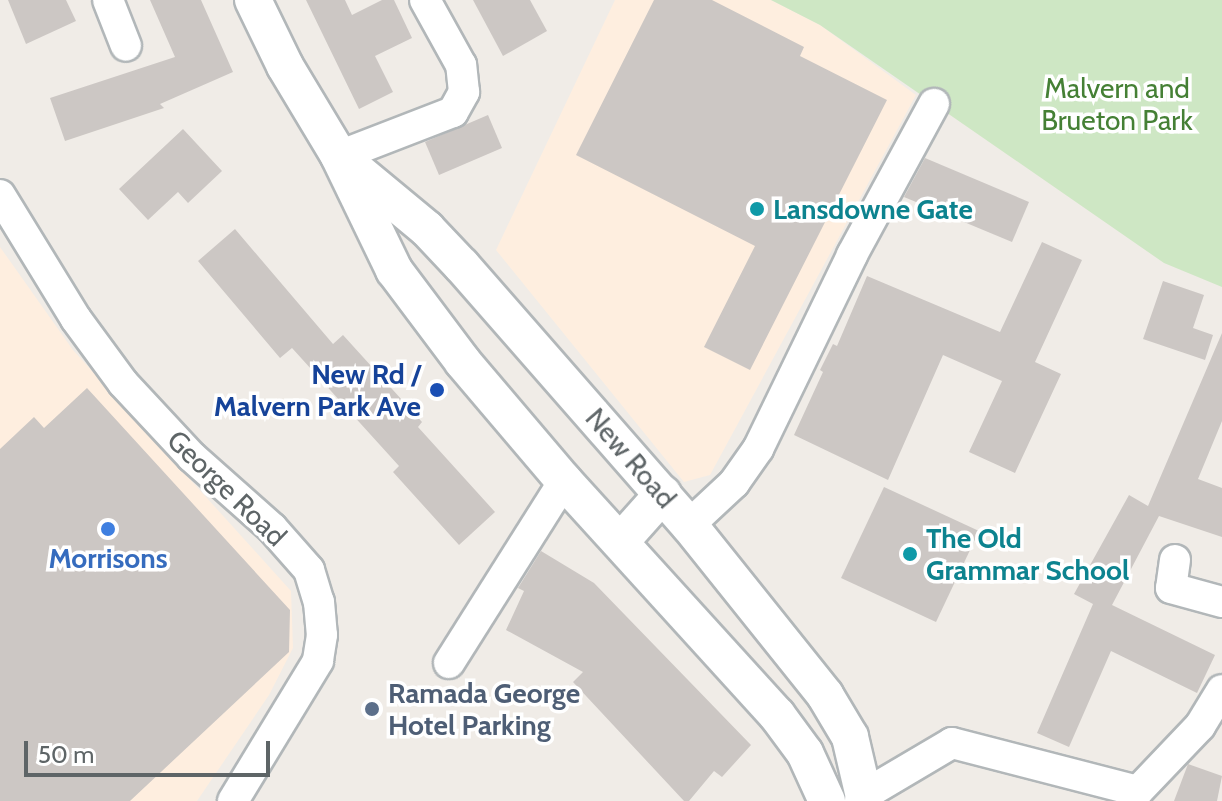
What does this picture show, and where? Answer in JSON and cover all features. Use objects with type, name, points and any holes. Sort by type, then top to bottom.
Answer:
[{"type":"street","points":[[108,0],[126,46]]},
{"type":"street","name":"New Road","points":[[253,0],[285,66],[339,156],[394,270],[463,362],[564,481],[777,715],[805,753],[827,801]]},
{"type":"street","points":[[339,156],[453,112],[464,92],[461,65],[425,0]]},
{"type":"street","points":[[689,525],[734,483],[758,449],[852,255],[934,104]]},
{"type":"street","name":"New Road","points":[[339,156],[427,229],[689,525],[825,695],[850,737],[863,799]]},
{"type":"street","name":"George Road","points":[[0,195],[76,319],[123,383],[192,457],[272,528],[309,570],[319,602],[322,635],[318,661],[233,801]]},
{"type":"street","points":[[420,304],[462,266]]},
{"type":"street","points":[[449,663],[564,481]]},
{"type":"street","points":[[621,541],[663,494]]},
{"type":"street","points":[[1175,560],[1171,588],[1222,602]]},
{"type":"street","points":[[863,799],[952,743],[1138,791],[1200,726],[1222,690]]},
{"type":"shaded area","points":[[615,0],[771,0],[820,25],[916,95],[710,475],[684,482],[496,250]]},
{"type":"shaded area","name":"Morrisons","points":[[0,247],[73,350],[291,591],[293,648],[269,695],[197,801],[0,801]]},
{"type":"green space","name":"Malvern and Brueton Park","points":[[771,0],[1222,0],[1222,287],[1164,263],[820,25]]},
{"type":"building","points":[[8,0],[66,0],[76,21],[26,44]]},
{"type":"building","points":[[150,0],[201,0],[233,72],[160,104],[164,108],[65,141],[50,98],[175,57]]},
{"type":"building","points":[[306,0],[345,0],[352,15],[382,0],[394,0],[412,38],[375,56],[393,92],[359,109]]},
{"type":"building","points":[[473,0],[530,0],[547,31],[503,56]]},
{"type":"building","name":"Lansdowne Gate","points":[[654,0],[712,0],[804,47],[800,56],[887,100],[750,370],[704,347],[755,246],[576,155]]},
{"type":"building","points":[[488,115],[502,148],[439,175],[425,142]]},
{"type":"building","points":[[183,129],[222,171],[188,203],[178,192],[148,220],[119,189]]},
{"type":"building","points":[[925,158],[1029,202],[1012,242],[904,197]]},
{"type":"building","points":[[235,229],[333,344],[343,335],[422,422],[418,427],[495,512],[459,545],[393,472],[399,466],[292,348],[280,358],[198,261]]},
{"type":"building","points":[[1042,242],[1082,260],[1035,362],[1061,374],[1015,473],[969,452],[1002,381],[943,355],[888,480],[794,435],[823,372],[820,370],[833,344],[837,346],[867,276],[1000,332]]},
{"type":"building","points":[[1163,281],[1204,295],[1193,328],[1213,335],[1205,360],[1143,339]]},
{"type":"building","points":[[1222,333],[1222,421],[1198,479],[1222,488],[1222,537],[1159,516],[1112,605],[1215,655],[1197,693],[1111,651],[1069,747],[1037,733],[1093,604],[1074,594],[1129,495],[1148,506]]},
{"type":"building","name":"Morrisons","points":[[87,388],[290,610],[289,652],[130,801],[0,801],[0,449],[34,417],[44,428]]},
{"type":"building","name":"The Old Grammar School","points":[[884,487],[979,531],[936,622],[841,578]]},
{"type":"building","points":[[541,551],[594,583],[751,745],[722,777],[714,771],[689,801],[684,801],[573,682],[583,672],[506,630],[524,591],[518,588]]},
{"type":"building","points":[[1188,764],[1222,776],[1217,801],[1174,801]]},
{"type":"place","name":"Lansdowne Gate","points":[[757,209]]},
{"type":"place","name":"New Rd / Malvern Park Ave","points":[[437,390]]},
{"type":"place","name":"Morrisons","points":[[108,529]]},
{"type":"place","name":"The Old Grammar School","points":[[910,554]]},
{"type":"place","name":"Ramada George Hotel Parking","points":[[372,709]]}]
